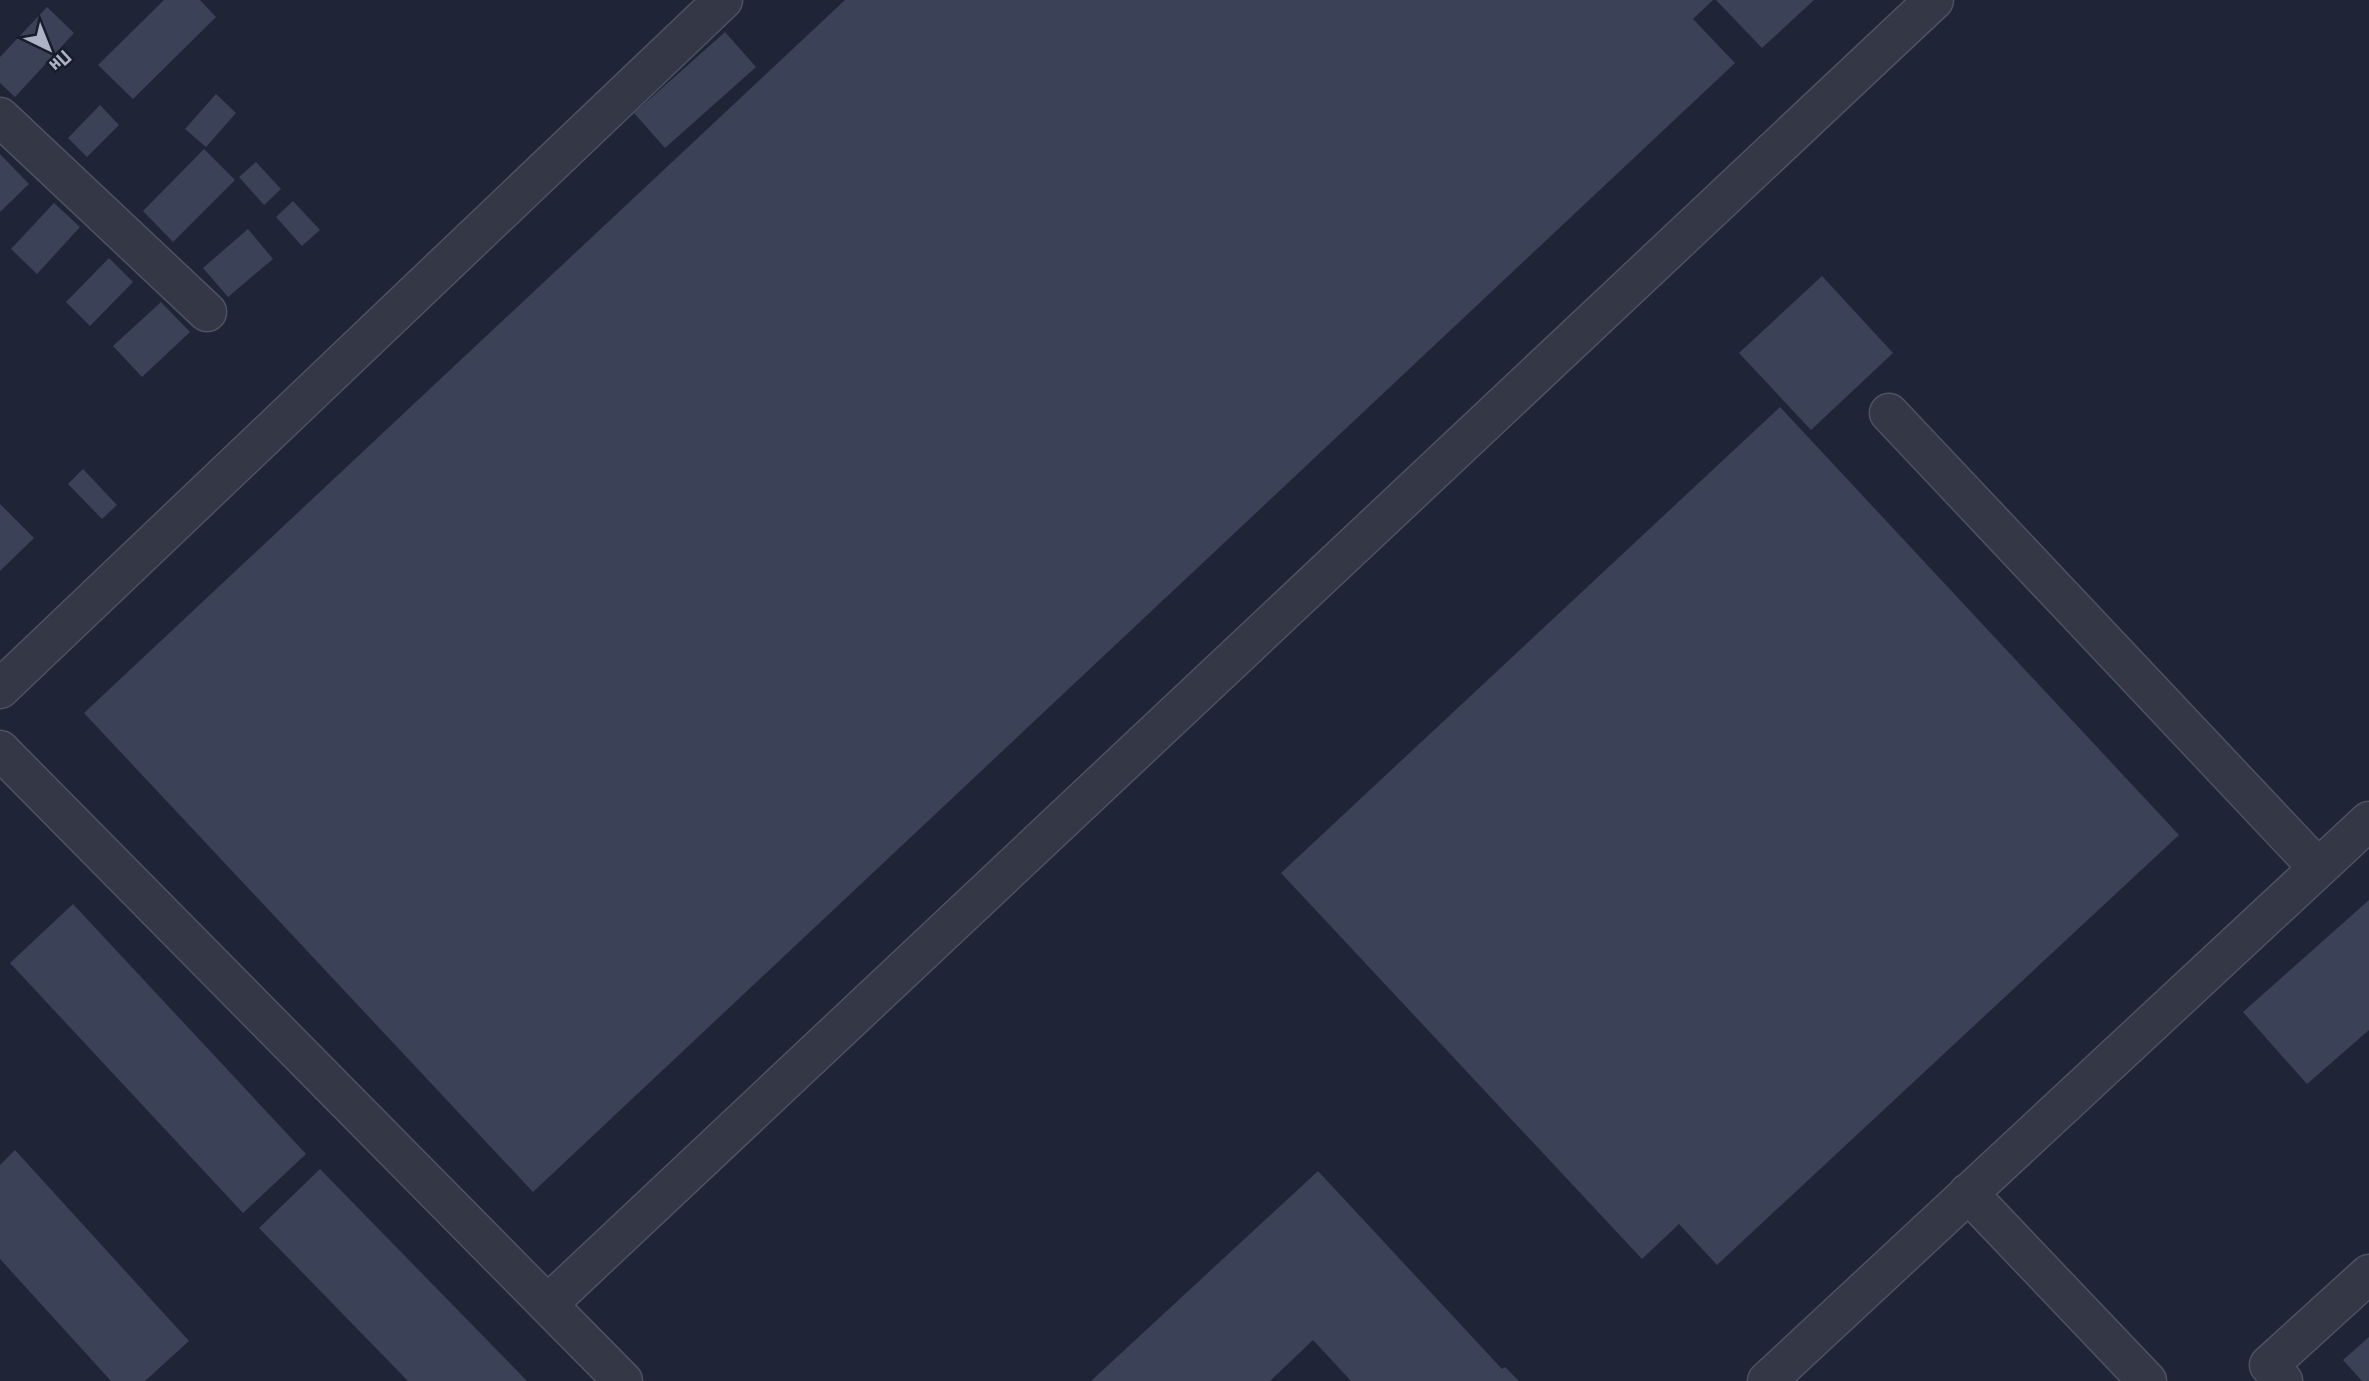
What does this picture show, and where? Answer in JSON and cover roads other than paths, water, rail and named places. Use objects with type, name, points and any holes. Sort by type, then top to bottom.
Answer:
[{"type":"street","points":[[0,690],[723,0]]},
{"type":"street","points":[[548,1304],[1934,0]]},
{"type":"street","points":[[0,117],[206,312]]},
{"type":"street","points":[[1889,414],[2318,868]]},
{"type":"street","points":[[0,750],[624,1381]]},
{"type":"street","points":[[1767,1381],[2369,821]]},
{"type":"street","points":[[1968,1193],[2147,1381]]},
{"type":"street","points":[[2276,1373],[2369,1275]]}]
